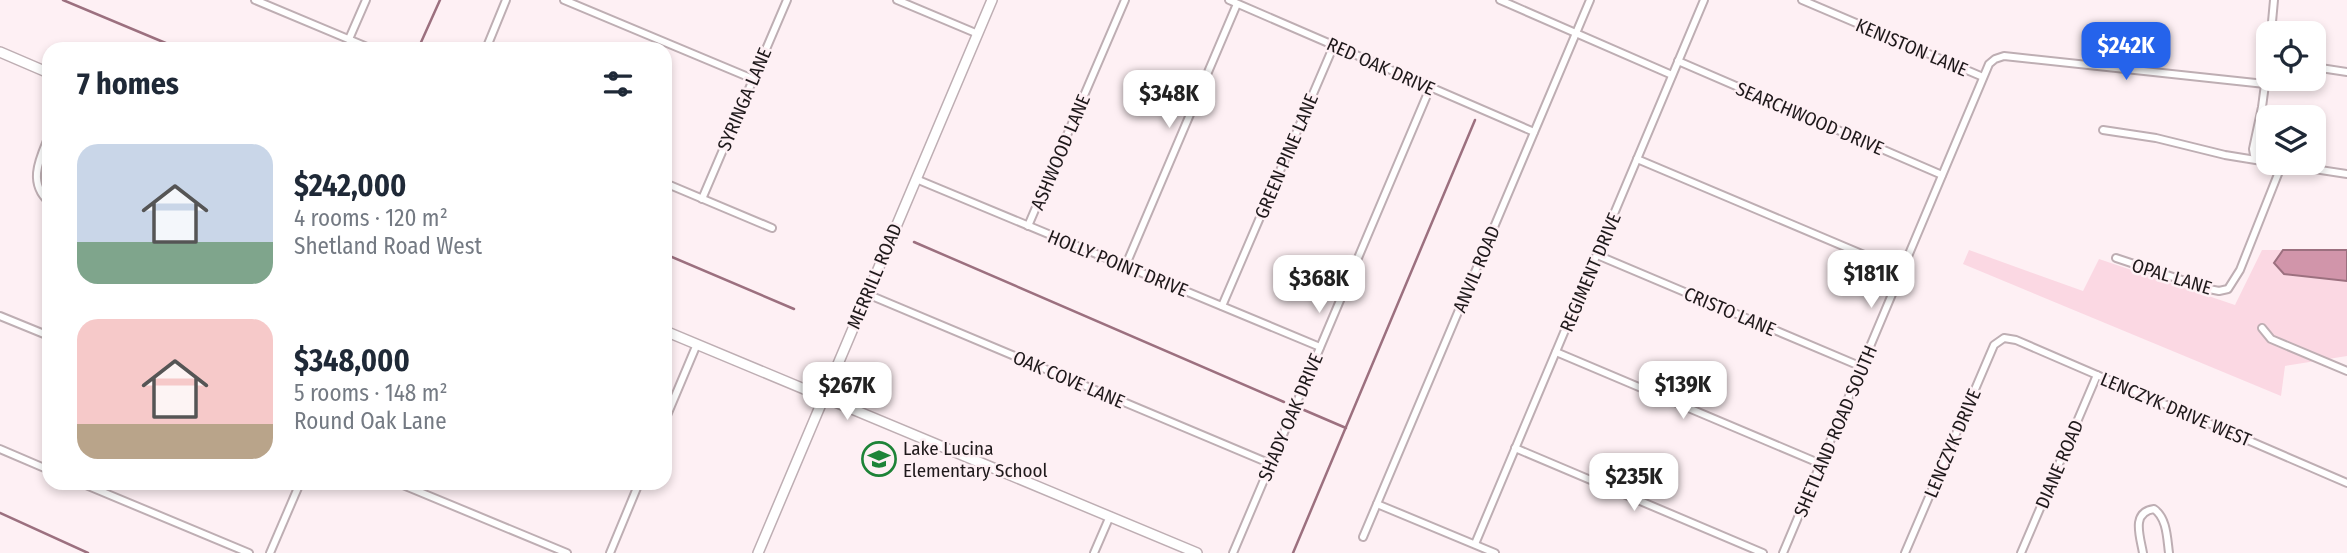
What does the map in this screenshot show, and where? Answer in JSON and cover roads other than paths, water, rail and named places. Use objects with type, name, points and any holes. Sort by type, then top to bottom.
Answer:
[{"type":"main road","name":"MERRILL ROAD","points":[[758,553],[992,0]]},
{"type":"main road","points":[[0,52],[42,70]]},
{"type":"main road","points":[[672,334],[1197,553]]},
{"type":"street","points":[[256,0],[356,42]]},
{"type":"street","points":[[349,39],[366,0]]},
{"type":"street","points":[[489,42],[506,0]]},
{"type":"street","points":[[564,0],[664,42]]},
{"type":"street","name":"SYRINGA LANE","points":[[702,199],[787,0]]},
{"type":"street","points":[[897,0],[978,34]]},
{"type":"street","name":"ASHWOOD LANE","points":[[1028,226],[1125,0]]},
{"type":"street","name":"RED OAK DRIVE","points":[[1229,0],[1534,132]]},
{"type":"street","points":[[1500,0],[1672,75]]},
{"type":"street","name":"ANVIL ROAD","points":[[1363,537],[1590,0]]},
{"type":"street","name":"REGIMENT DRIVE","points":[[1475,544],[1704,0]]},
{"type":"street","name":"KENISTON LANE","points":[[1802,0],[1983,77]]},
{"type":"street","points":[[2272,21],[2274,0]]},
{"type":"street","points":[[1125,267],[1237,4]]},
{"type":"street","points":[[672,45],[753,79]]},
{"type":"street","name":"GREEN PINE LANE","points":[[1222,306],[1334,45]]},
{"type":"street","points":[[1983,77],[1989,64],[2004,56],[2256,83]]},
{"type":"street","name":"SEARCHWOOD DRIVE","points":[[1678,61],[1942,175]]},
{"type":"street","points":[[2326,69],[2347,72]]},
{"type":"street","name":"SHETLAND ROAD SOUTH","points":[[1783,553],[1983,77]]},
{"type":"street","name":"SHADY OAK DRIVE","points":[[1233,553],[1430,88]]},
{"type":"street","points":[[2103,130],[2156,138],[2256,160]]},
{"type":"street","points":[[2256,134],[2253,149],[2256,156]]},
{"type":"street","points":[[42,155],[36,172],[42,193]]},
{"type":"street","points":[[1637,159],[1902,271]]},
{"type":"street","points":[[2326,171],[2347,174]]},
{"type":"street","name":"OPAL LANE","points":[[2116,258],[2209,289],[2228,289],[2240,270],[2278,175]]},
{"type":"street","name":"HOLLY POINT DRIVE","points":[[916,179],[1320,347]]},
{"type":"street","points":[[672,186],[772,228]]},
{"type":"street","name":"CRISTO LANE","points":[[1597,255],[1862,367]]},
{"type":"street","name":"OAK COVE LANE","points":[[867,294],[1271,464]]},
{"type":"street","points":[[0,316],[42,333]]},
{"type":"street","points":[[2262,328],[2271,339],[2347,371]]},
{"type":"street","name":"LENCZYK DRIVE WEST","points":[[2004,338],[2015,340],[2347,483]]},
{"type":"street","name":"LENCZYK DRIVE","points":[[1905,553],[1994,345],[2004,338]]},
{"type":"street","points":[[672,403],[697,344]]},
{"type":"street","points":[[1556,352],[1821,464]]},
{"type":"street","name":"DIANE ROAD","points":[[2021,553],[2097,375]]},
{"type":"street","points":[[1515,448],[1763,553]]},
{"type":"street","points":[[0,449],[42,467]]},
{"type":"street","points":[[98,490],[249,553]]},
{"type":"street","points":[[270,553],[297,490]]},
{"type":"street","points":[[415,490],[567,553]]},
{"type":"street","points":[[610,553],[636,490]]},
{"type":"street","points":[[1377,504],[1495,553]]},
{"type":"street","points":[[2143,553],[2140,516],[2145,510],[2154,509],[2164,521],[2169,553]]},
{"type":"street","points":[[1094,553],[1110,516]]},
{"type":"waterway","points":[[63,0],[163,42]]},
{"type":"waterway","points":[[421,42],[440,0]]},
{"type":"waterway","points":[[1293,553],[1475,120]]},
{"type":"waterway","points":[[914,242],[1284,402]]},
{"type":"waterway","points":[[672,257],[794,309]]},
{"type":"waterway","points":[[1304,410],[1346,428]]},
{"type":"waterway","points":[[0,513],[88,553]]},
{"type":"place","name":"Lake Lucina Elementary School","points":[[879,459]]}]
